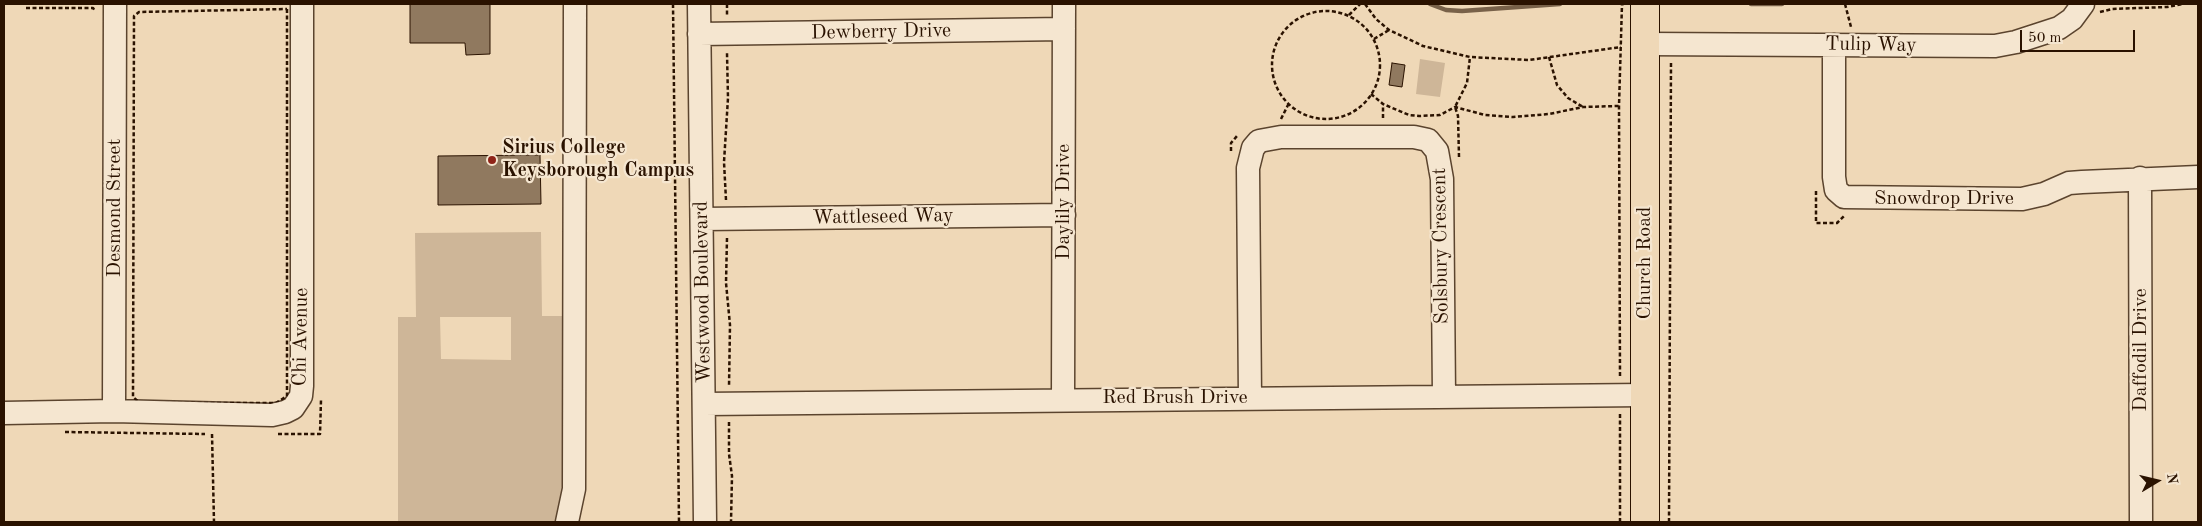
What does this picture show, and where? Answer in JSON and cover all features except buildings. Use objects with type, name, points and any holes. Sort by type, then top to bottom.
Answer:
[{"type":"main road","name":"Church Road","points":[[1645,4],[1633,45],[1633,395],[1645,522]]},
{"type":"street","name":"Chi Avenue","points":[[4,413],[114,412],[272,415],[293,408],[301,396],[302,4]]},
{"type":"street","points":[[567,522],[574,489],[575,4]]},
{"type":"street","name":"Westwood Boulevard","points":[[698,4],[706,521]]},
{"type":"street","name":"Daylily Drive","points":[[1063,399],[1064,4]]},
{"type":"street","name":"Desmond Street","points":[[108,10],[114,412]]},
{"type":"street","name":"Tulip Way","points":[[1633,45],[2006,45],[2059,28],[2088,11]]},
{"type":"street","name":"Dewberry Drive","points":[[699,34],[1064,29]]},
{"type":"street","name":"Snowdrop Drive","points":[[1834,44],[1834,177],[1836,190],[1844,197],[2022,200],[2044,194],[2069,183],[2140,178],[2198,177]]},
{"type":"street","name":"Solsbury Crescent","points":[[1250,398],[1250,156],[1253,148],[1265,139],[1414,136],[1428,140],[1437,150],[1442,179],[1444,396]]},
{"type":"street","name":"Daffodil Drive","points":[[2140,178],[2141,522]]},
{"type":"street","name":"Wattleseed Way","points":[[702,220],[1064,215]]},
{"type":"street","name":"Red Brush Drive","points":[[704,404],[732,392],[1063,399],[1633,395]]},
{"type":"path","points":[[672,4],[679,522]]},
{"type":"path","points":[[727,4],[728,98],[724,162],[727,219],[726,283],[730,325],[732,392],[729,454],[732,476],[731,522]]},
{"type":"path","points":[[1348,15],[1360,4]]},
{"type":"path","points":[[1365,4],[1376,19],[1389,30],[1423,46],[1470,57],[1518,61],[1633,45]]},
{"type":"path","points":[[1620,522],[1633,395],[1619,106],[1633,45],[1622,4]]},
{"type":"path","points":[[1845,4],[1851,28]]},
{"type":"path","points":[[2088,11],[2168,7],[2183,4]]},
{"type":"path","points":[[26,8],[92,8],[108,10]]},
{"type":"path","points":[[287,9],[287,396],[276,403],[140,404],[133,397],[134,16],[139,12],[287,9]]},
{"type":"path","points":[[1332,11],[1348,15],[1363,25],[1374,38],[1379,52],[1380,67],[1378,81],[1371,94],[1361,106],[1348,114],[1332,118],[1317,118],[1302,113],[1289,103],[1279,90],[1273,74],[1273,57],[1278,41],[1287,28],[1300,17],[1316,12],[1332,11]]},
{"type":"path","points":[[1374,38],[1389,30]]},
{"type":"path","points":[[1371,94],[1383,104],[1409,115],[1440,115],[1455,107],[1467,83],[1470,57]]},
{"type":"path","points":[[1549,57],[1557,84],[1568,98],[1583,107]]},
{"type":"path","points":[[1669,522],[1670,62],[1676,62]]},
{"type":"path","points":[[1281,122],[1283,111],[1289,103]]},
{"type":"path","points":[[1455,107],[1485,115],[1513,117],[1550,114],[1583,107],[1619,106]]},
{"type":"path","points":[[1455,107],[1458,116],[1459,165]]},
{"type":"path","points":[[1231,153],[1231,143],[1243,130]]},
{"type":"path","points":[[271,434],[320,434],[320,396]]},
{"type":"path","points":[[63,432],[212,434],[214,522]]},
{"type":"shaded area","points":[[1420,59],[1445,63],[1440,97],[1416,94]]},
{"type":"shaded area","points":[[541,232],[542,316],[569,316],[567,492],[559,522],[398,522],[398,317],[416,317],[415,233]],"holes":[[[440,317],[511,317],[511,360],[441,359]]]},
{"type":"waterway","points":[[1430,4],[1446,10],[1462,11],[1560,4]]},
{"type":"waterway","points":[[1751,4],[1782,4]]},
{"type":"place","name":"Sirius College Keysborough Campus","points":[[492,160]]}]
